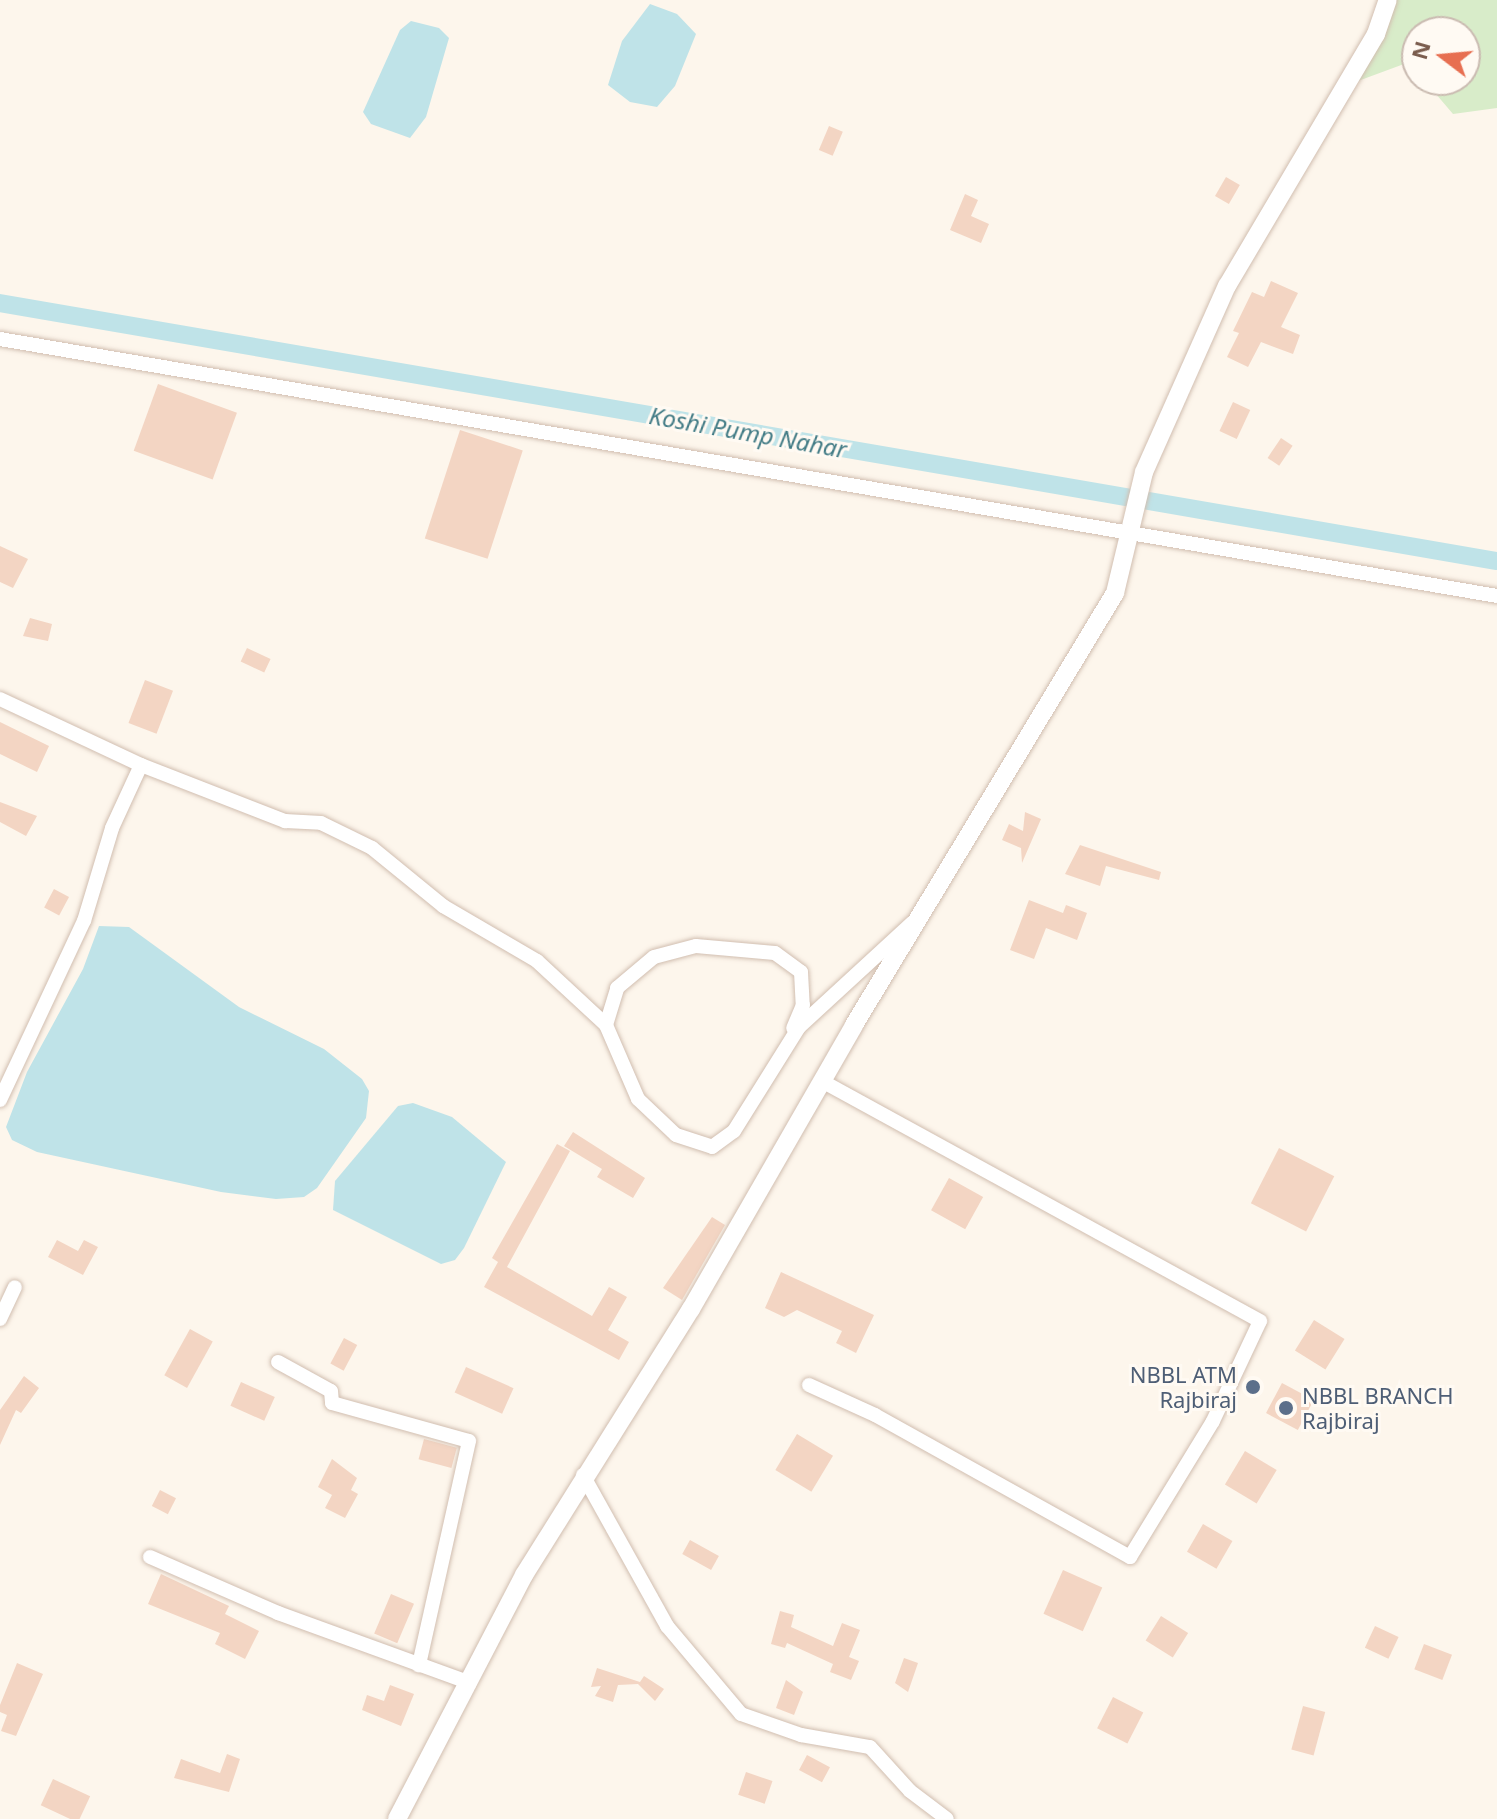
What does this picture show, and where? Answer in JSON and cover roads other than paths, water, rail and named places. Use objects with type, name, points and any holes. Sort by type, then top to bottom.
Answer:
[{"type":"street","points":[[397,1819],[524,1575],[583,1475],[691,1309],[918,918],[1115,593],[1133,532],[1144,472],[1227,286],[1376,34],[1388,0]]},
{"type":"street","points":[[0,339],[1497,596]]},
{"type":"street","points":[[0,699],[141,765],[285,821],[321,823],[372,848],[443,906],[537,961],[606,1025],[638,1099],[676,1135],[712,1147],[734,1131],[799,1027],[918,918]]},
{"type":"street","points":[[0,1100],[84,921],[112,828],[141,765]]},
{"type":"street","points":[[606,1025],[617,988],[654,957],[696,946],[775,953],[801,972],[803,1005],[768,1080]]},
{"type":"street","points":[[809,1385],[875,1415],[1130,1557],[1213,1421],[1260,1321],[824,1082]]},
{"type":"street","points":[[0,1319],[15,1287]]},
{"type":"street","points":[[278,1362],[331,1391],[332,1403],[469,1441],[419,1665]]},
{"type":"street","points":[[583,1475],[667,1626],[741,1714],[801,1735],[870,1747],[910,1791],[947,1819]]},
{"type":"street","points":[[150,1557],[278,1613],[470,1683]]},
{"type":"water","points":[[650,4],[677,14],[696,34],[675,86],[657,107],[630,102],[608,85],[622,41]]},
{"type":"water","points":[[411,21],[439,28],[449,38],[426,117],[410,138],[371,124],[363,112],[400,30]]},
{"type":"water","points":[[99,926],[129,927],[239,1007],[324,1049],[362,1079],[369,1091],[366,1118],[317,1188],[304,1197],[276,1199],[221,1192],[37,1152],[12,1140],[6,1127],[27,1072],[83,969]]},
{"type":"water","points":[[413,1103],[452,1117],[506,1162],[464,1248],[455,1260],[441,1264],[333,1210],[335,1181],[398,1106]]},
{"type":"waterway","name":"Koshi Pump Nahar","points":[[0,303],[1497,561]]},
{"type":"place","name":"NBBL ATM Rajbiraj","points":[[1253,1387]]},
{"type":"place","name":"NBBL BRANCH Rajbiraj","points":[[1286,1408]]}]
